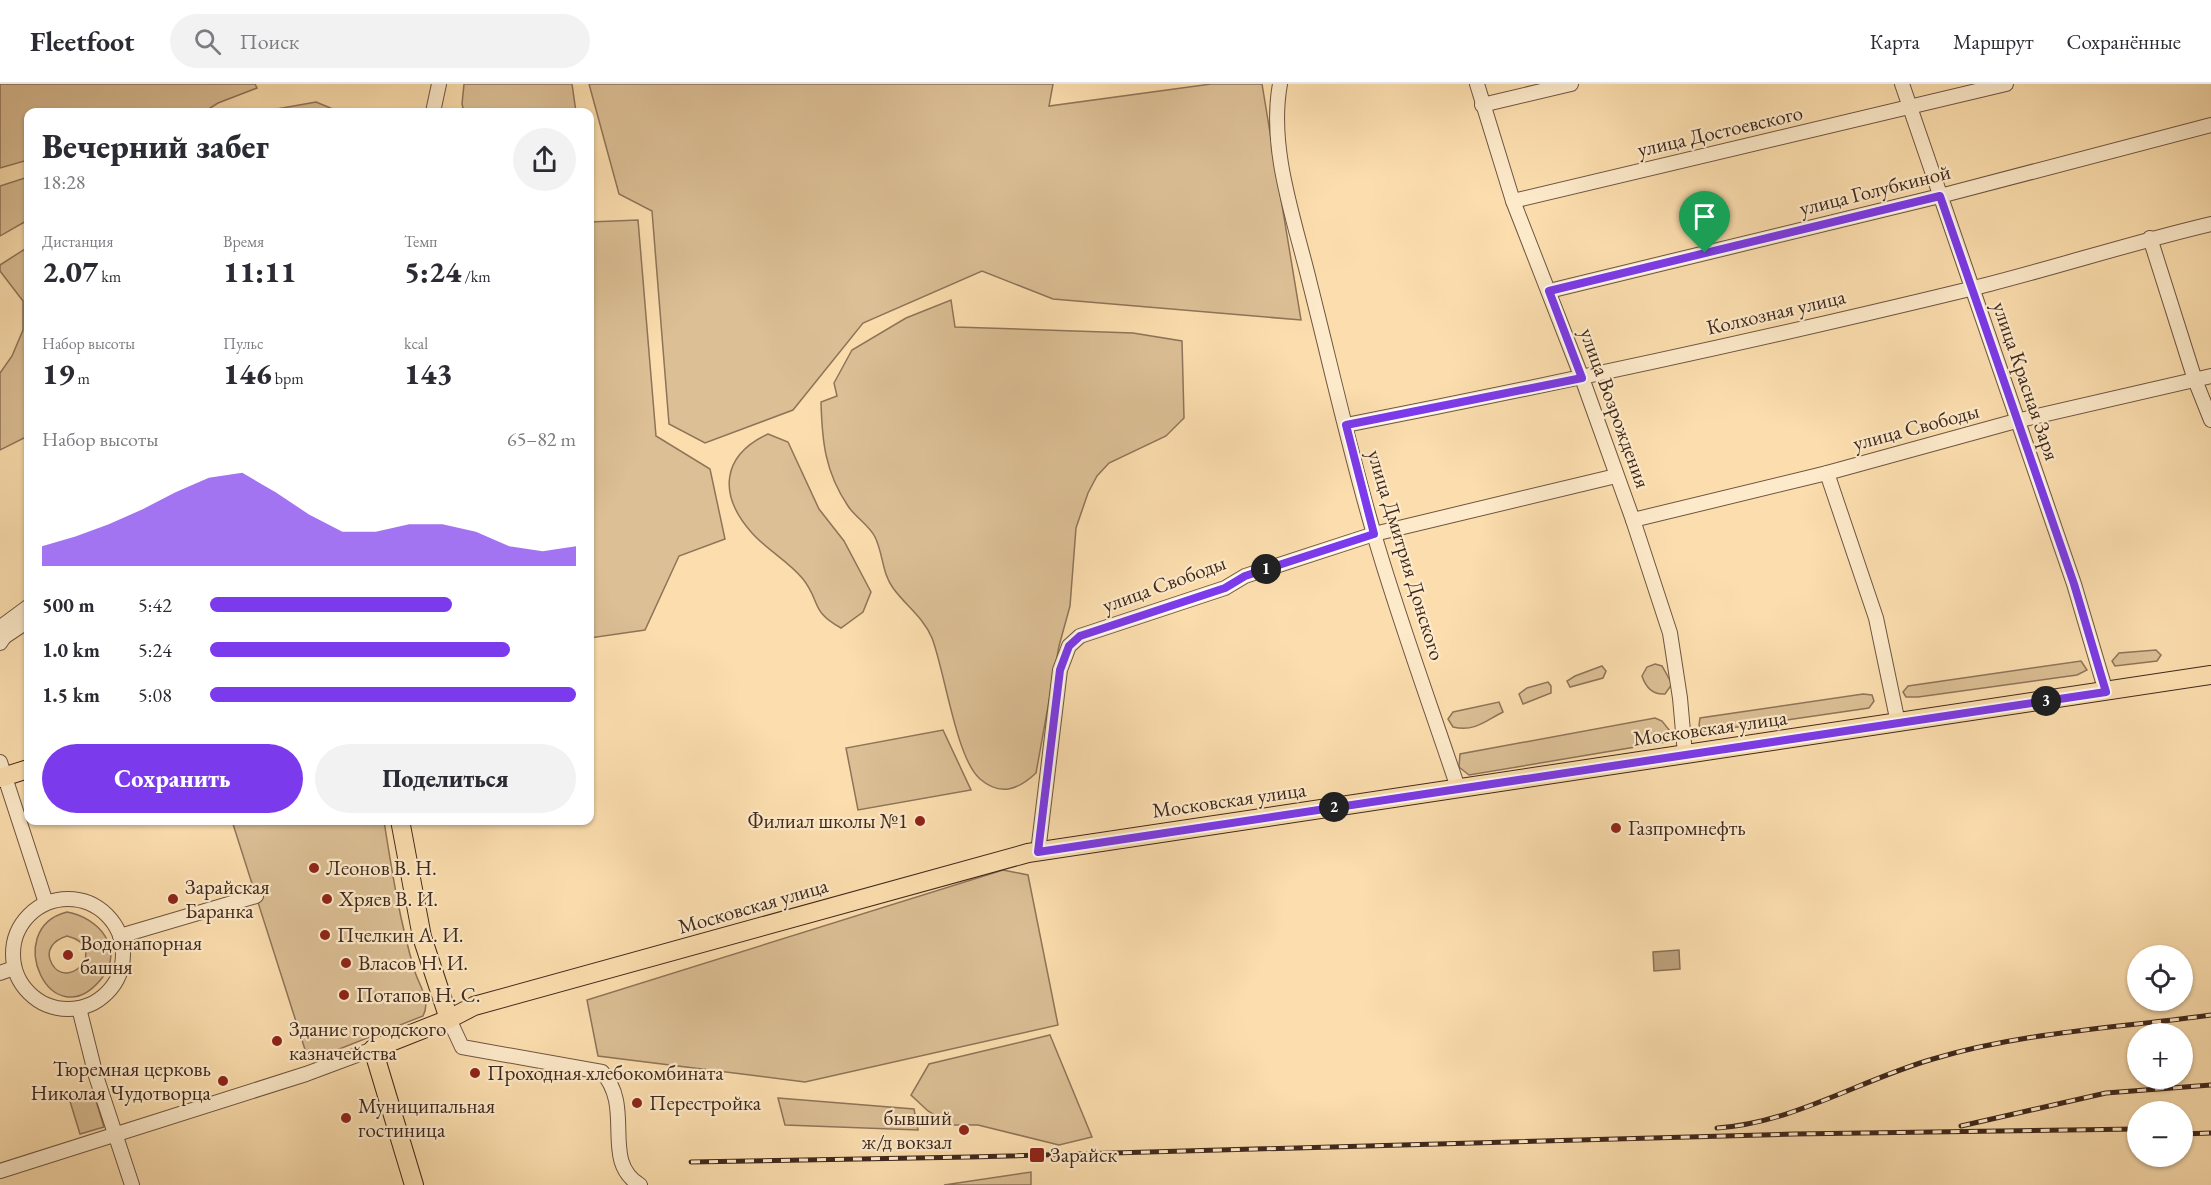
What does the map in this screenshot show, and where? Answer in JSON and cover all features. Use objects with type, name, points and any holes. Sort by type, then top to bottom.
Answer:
[{"type":"main road","name":"Московская улица","points":[[373,1049],[449,1019],[474,1006],[1005,858],[2211,675]]},
{"type":"main road","points":[[2,772],[24,769]]},
{"type":"main road","points":[[401,825],[422,937],[449,1019]]},
{"type":"main road","points":[[373,1049],[414,1185]]},
{"type":"street","points":[[434,108],[439,84]]},
{"type":"street","name":"улица Дмитрия Донского","points":[[1280,84],[1276,110],[1287,190],[1346,425],[1374,534],[1458,788]]},
{"type":"street","name":"улица Возрождения","points":[[1477,84],[1513,201],[1582,378],[1633,520],[1670,633],[1680,698],[1685,754]]},
{"type":"street","points":[[1482,105],[1571,84]]},
{"type":"street","name":"улица Красная Заря","points":[[1902,84],[2016,421],[2074,584],[2106,692]]},
{"type":"street","name":"улица Достоевского","points":[[1513,201],[1911,109],[2006,84]]},
{"type":"street","name":"улица Голубкиной","points":[[1549,291],[1940,196],[2211,125]]},
{"type":"street","name":"Колхозная улица","points":[[1346,425],[1582,378],[1972,289],[2150,238],[2211,224]]},
{"type":"street","points":[[2150,238],[2195,380],[2211,420]]},
{"type":"street","name":"улица Свободы","points":[[1633,520],[1827,473],[2016,421],[2211,376]]},
{"type":"street","points":[[1827,473],[1876,618],[1898,723]]},
{"type":"street","name":"улица Свободы","points":[[1038,852],[1060,670],[1069,646],[1080,636],[1225,588],[1245,576],[1374,534],[1616,476]]},
{"type":"street","points":[[2,640],[5,624],[24,610]]},
{"type":"street","points":[[2,640],[24,624]]},
{"type":"street","points":[[2,772],[46,903]]},
{"type":"street","points":[[120,936],[256,896]]},
{"type":"street","points":[[75,900],[92,905],[106,915],[120,936],[123,960],[119,975],[100,999],[79,1008],[59,1009],[34,998],[24,988],[14,968],[14,945],[19,929],[29,915],[46,903],[75,900]]},
{"type":"street","points":[[0,973],[14,968]]},
{"type":"street","points":[[79,1008],[96,1076],[132,1185]]},
{"type":"street","points":[[449,1019],[462,1047],[602,1072],[612,1083],[617,1097],[620,1154],[625,1172],[640,1185]]},
{"type":"street","points":[[0,1171],[306,1074],[373,1049]]},
{"type":"shaded area","points":[[0,84],[255,84],[257,88],[210,108],[24,108],[24,161],[0,168]]},
{"type":"shaded area","points":[[464,84],[572,84],[575,108],[463,108]]},
{"type":"shaded area","points":[[589,84],[1053,84],[1049,106],[1211,84],[1262,84],[1301,320],[1053,299],[982,271],[863,323],[793,410],[705,443],[669,424],[652,211],[619,194]]},
{"type":"shaded area","points":[[316,102],[330,108],[282,108]]},
{"type":"shaded area","points":[[24,178],[24,222],[0,236],[0,186]]},
{"type":"shaded area","points":[[638,220],[656,436],[710,469],[725,539],[679,556],[645,630],[594,637],[594,222]]},
{"type":"shaded area","points":[[24,250],[24,438],[0,450],[0,373],[12,356],[23,330],[23,301],[0,271],[0,265]]},
{"type":"shaded area","points":[[951,300],[955,327],[1133,333],[1182,341],[1184,418],[1166,436],[1109,463],[1097,476],[1088,493],[1076,528],[1070,606],[1059,646],[1036,773],[1023,783],[1009,789],[995,788],[980,779],[964,753],[932,638],[924,624],[889,582],[875,537],[854,514],[840,493],[826,456],[822,430],[821,402],[837,396],[834,383],[852,350],[906,318]]},
{"type":"shaded area","points":[[768,434],[788,442],[819,509],[844,541],[871,592],[863,612],[841,628],[820,611],[803,579],[752,533],[734,505],[730,491],[733,465],[752,443]]},
{"type":"shaded area","points":[[2156,650],[2161,655],[2157,661],[2115,666],[2112,661],[2119,653]]},
{"type":"shaded area","points":[[2081,661],[2087,670],[2077,675],[1918,697],[1906,697],[1903,692],[1908,686]]},
{"type":"shaded area","points":[[1655,664],[1662,666],[1672,684],[1665,694],[1650,690],[1642,676],[1647,667]]},
{"type":"shaded area","points":[[1602,666],[1606,671],[1603,678],[1570,687],[1567,681]]},
{"type":"shaded area","points":[[1548,682],[1551,686],[1551,693],[1523,704],[1519,694],[1527,688]]},
{"type":"shaded area","points":[[1863,694],[1872,695],[1874,701],[1869,708],[1703,732],[1699,725],[1700,718]]},
{"type":"shaded area","points":[[1499,702],[1503,712],[1474,727],[1453,727],[1448,719],[1453,712]]},
{"type":"shaded area","points":[[1655,718],[1662,721],[1670,731],[1665,742],[1469,775],[1459,767],[1460,754]]},
{"type":"shaded area","points":[[943,730],[971,790],[858,810],[846,748]]},
{"type":"shaded area","points":[[233,825],[385,825],[405,935],[425,999],[425,1010],[423,1016],[314,1059],[308,1059]]},
{"type":"shaded area","points":[[1003,870],[1028,875],[1058,1025],[805,1082],[598,1056],[587,1000]]},
{"type":"shaded area","points":[[67,912],[88,920],[105,936],[111,956],[109,967],[102,978],[83,994],[66,997],[51,989],[41,975],[35,957],[37,938],[47,922]],"holes":[[[67,936],[79,942],[85,949],[82,965],[67,973],[59,971],[52,964],[49,954],[54,943]]]},
{"type":"shaded area","points":[[1679,950],[1680,969],[1654,971],[1653,952]]},
{"type":"shaded area","points":[[1050,1035],[1092,1137],[1059,1145],[978,1125],[951,1125],[928,1111],[911,1095],[929,1064]]},
{"type":"shaded area","points":[[93,1091],[104,1127],[80,1134],[69,1098]]},
{"type":"shaded area","points":[[778,1098],[914,1109],[918,1130],[785,1125]]},
{"type":"shaded area","points":[[1031,1172],[1031,1185],[944,1185]]},
{"type":"railway","points":[[1717,1128],[1773,1118],[1799,1110],[1906,1068],[1967,1050],[2036,1037],[2211,1015]]},
{"type":"railway","points":[[1961,1126],[2106,1093],[2211,1085]]},
{"type":"railway","points":[[691,1162],[970,1157],[1794,1134],[2127,1129]]},
{"type":"railway","points":[[2193,1134],[2211,1133]]},
{"type":"place","name":"Филиал школы №1","points":[[920,821]]},
{"type":"place","name":"Газпромнефть","points":[[1616,828]]},
{"type":"place","name":"Леонов В. Н.","points":[[314,868]]},
{"type":"place","name":"Зарайская Баранка","points":[[173,899]]},
{"type":"place","name":"Хряев В. И.","points":[[327,899]]},
{"type":"place","name":"Пчелкин А. И.","points":[[325,935]]},
{"type":"place","name":"Водонапорная башня","points":[[68,955]]},
{"type":"place","name":"Власов Н. И.","points":[[346,963]]},
{"type":"place","name":"Потапов Н. С.","points":[[344,995]]},
{"type":"place","name":"Здание городского казначейства","points":[[277,1041]]},
{"type":"place","name":"Проходная хлебокомбината","points":[[475,1073]]},
{"type":"place","name":"Тюремная церковь Николая Чудотворца","points":[[223,1081]]},
{"type":"place","name":"Перестройка","points":[[637,1103]]},
{"type":"place","name":"Муниципальная гостиница","points":[[346,1118]]},
{"type":"place","name":"бывший ж/д вокзал","points":[[964,1130]]},
{"type":"place","name":"Зарайск","points":[[1037,1155]]},
{"type":"route","points":[[1940,196],[2074,584],[2106,692],[1652,758],[1038,852],[1060,670],[1069,646],[1080,636],[1225,588],[1245,576],[1374,534],[1346,425],[1582,378],[1549,291],[1705,253],[1940,196]]}]
